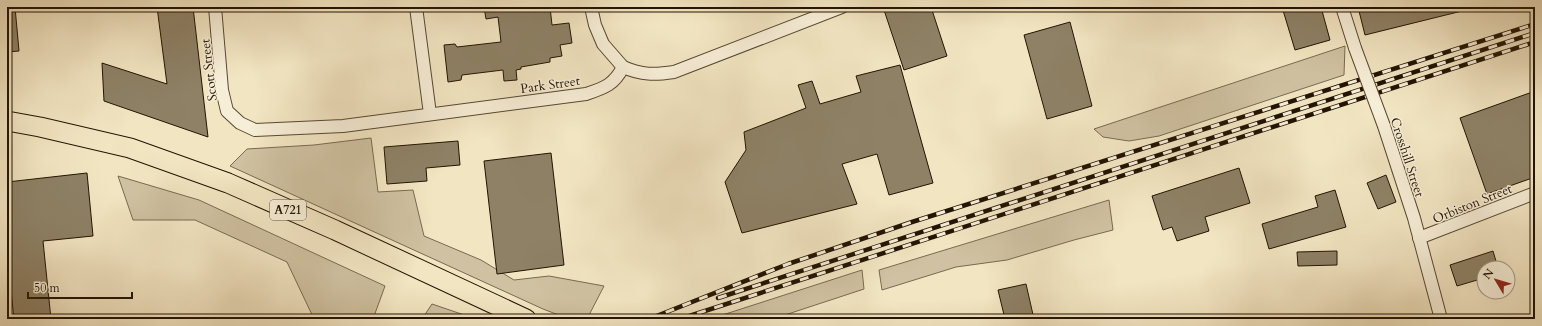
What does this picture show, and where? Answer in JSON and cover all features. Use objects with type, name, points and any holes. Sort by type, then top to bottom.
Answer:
[{"type":"main road","name":"A721","points":[[8,121],[130,148],[228,183],[335,230],[526,319]]},
{"type":"street","name":"Scott Street","points":[[216,7],[222,90],[227,110],[240,123]]},
{"type":"street","points":[[416,7],[430,114]]},
{"type":"street","points":[[591,7],[595,25],[603,44],[623,67],[637,73],[655,75],[674,72],[842,7]]},
{"type":"street","name":"Crosshill Street","points":[[1342,7],[1355,48],[1384,126],[1414,218],[1441,319]]},
{"type":"street","name":"Park Street","points":[[240,123],[255,130],[343,126],[586,94],[603,88],[618,79],[623,67]]},
{"type":"street","name":"Orbiston Street","points":[[1419,238],[1535,193]]},
{"type":"shaded area","points":[[1345,46],[1344,75],[1159,136],[1129,141],[1103,137],[1094,129]]},
{"type":"shaded area","points":[[371,138],[378,192],[413,190],[424,236],[481,260],[514,280],[549,276],[604,286],[587,319],[569,319],[543,309],[230,166],[247,149],[314,145]]},
{"type":"shaded area","points":[[118,176],[199,200],[385,286],[373,319],[314,319],[287,262],[195,220],[133,220]]},
{"type":"shaded area","points":[[1109,200],[1113,230],[1007,260],[956,267],[882,290],[879,270]]},
{"type":"shaded area","points":[[862,270],[864,289],[785,315],[779,319],[710,319]]},
{"type":"shaded area","points":[[432,304],[476,319],[422,319]]},
{"type":"building","points":[[7,7],[15,7],[19,51],[7,52]]},
{"type":"building","points":[[157,7],[193,7],[208,137],[104,101],[102,63],[167,84]]},
{"type":"building","points":[[484,7],[550,7],[552,25],[569,23],[572,43],[560,45],[562,56],[550,58],[550,62],[521,67],[521,69],[516,70],[517,80],[504,81],[503,70],[462,75],[461,80],[448,82],[444,45],[455,44],[457,47],[501,42],[498,17],[486,19]]},
{"type":"building","points":[[892,7],[931,7],[947,56],[904,70],[884,10]]},
{"type":"building","points":[[1282,7],[1321,7],[1330,40],[1295,50]]},
{"type":"building","points":[[1358,7],[1461,7],[1462,11],[1365,35]]},
{"type":"building","points":[[1070,22],[1092,106],[1047,119],[1024,35]]},
{"type":"building","points":[[900,65],[933,183],[889,195],[877,154],[842,164],[857,204],[742,233],[725,182],[746,150],[744,132],[806,108],[798,85],[812,81],[820,104],[861,92],[856,76]]},
{"type":"building","points":[[1535,91],[1535,177],[1487,194],[1460,118]]},
{"type":"building","points":[[458,141],[460,165],[426,168],[427,181],[387,184],[384,147]]},
{"type":"building","points":[[551,153],[564,265],[497,274],[484,161]]},
{"type":"building","points":[[1239,168],[1250,203],[1205,217],[1209,231],[1177,241],[1172,227],[1163,230],[1152,196]]},
{"type":"building","points":[[87,173],[93,236],[43,241],[51,319],[14,319],[7,253],[7,182]]},
{"type":"building","points":[[1386,175],[1396,202],[1378,209],[1367,183]]},
{"type":"building","points":[[1335,190],[1346,227],[1269,249],[1262,224],[1318,207],[1315,196]]},
{"type":"building","points":[[1337,251],[1337,265],[1298,266],[1297,252]]},
{"type":"building","points":[[1493,251],[1496,260],[1476,260],[1476,280],[1457,286],[1450,265]]},
{"type":"building","points":[[1026,284],[1034,319],[1005,319],[998,290]]},
{"type":"railway","points":[[649,319],[788,264],[912,222],[1535,24]]},
{"type":"railway","points":[[718,298],[1535,33]]},
{"type":"railway","points":[[680,319],[1535,42]]}]
